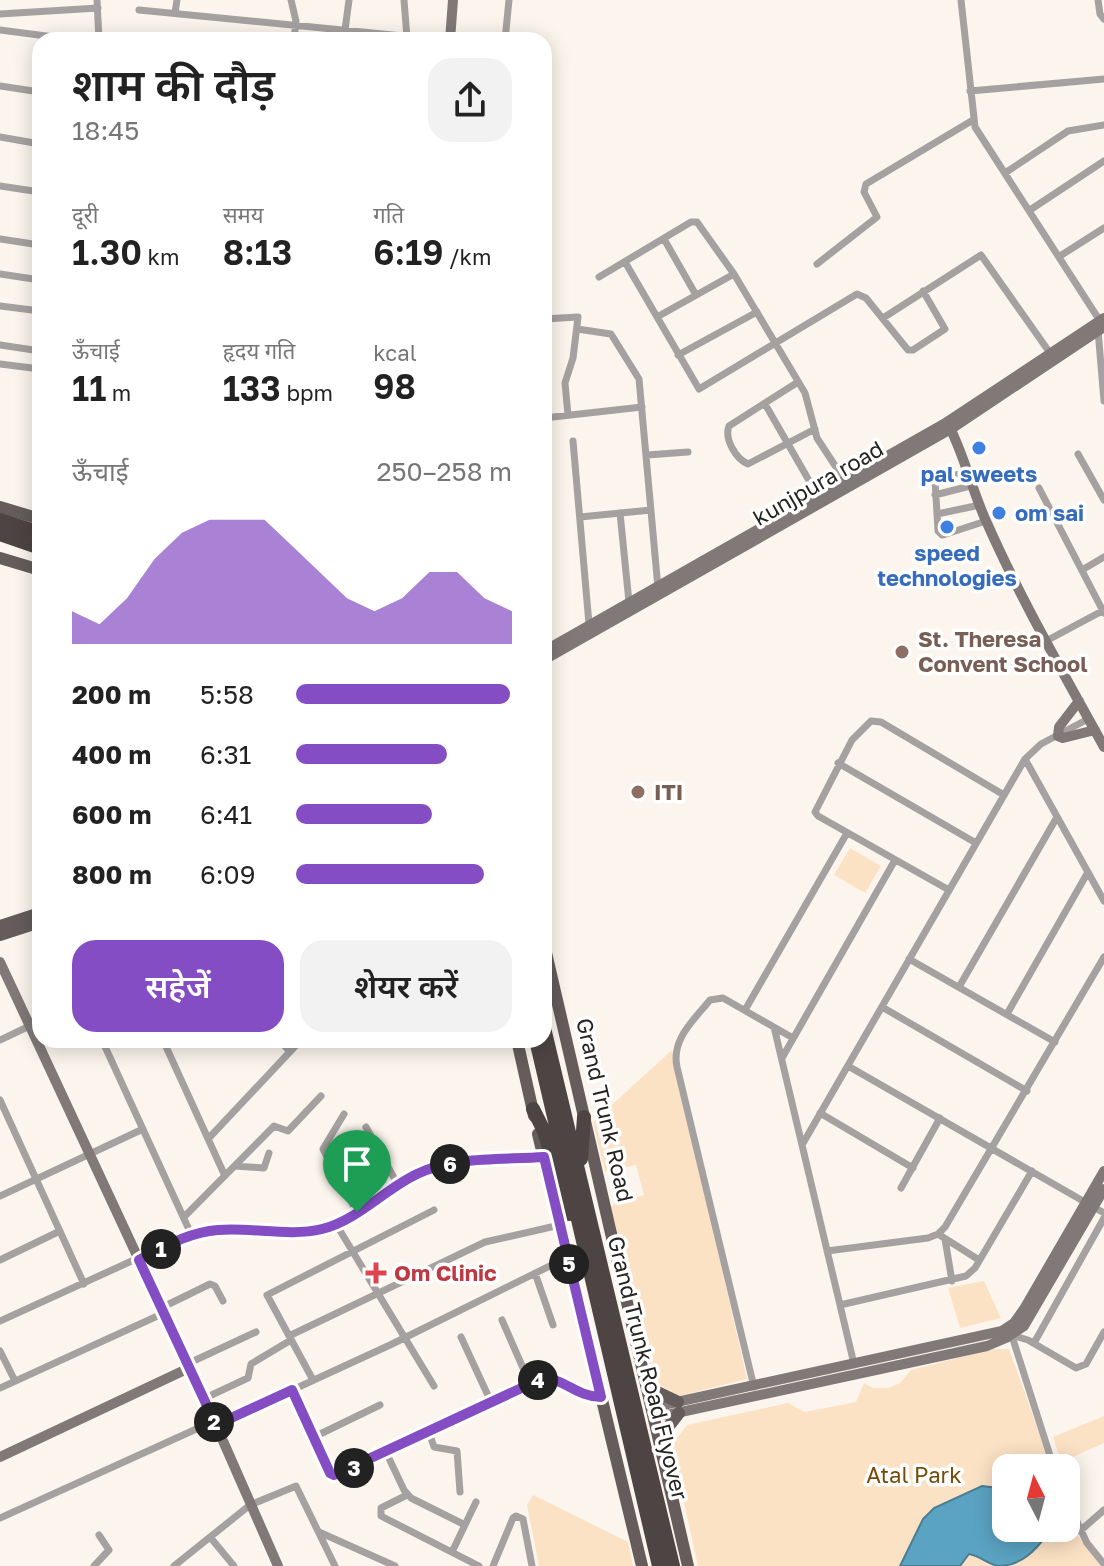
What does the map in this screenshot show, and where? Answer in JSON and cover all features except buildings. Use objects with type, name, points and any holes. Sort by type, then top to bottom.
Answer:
[{"type":"highway","points":[[0,520],[22,520],[32,527]]},
{"type":"highway","points":[[0,534],[32,545]]},
{"type":"highway","points":[[538,1048],[659,1566]]},
{"type":"highway","name":"Grand Trunk Road Flyover","points":[[549,1048],[673,1566]]},
{"type":"highway","points":[[533,1109],[544,1131],[564,1203],[581,1231]]},
{"type":"highway","points":[[580,1180],[584,1117]]},
{"type":"main road","points":[[0,507],[22,520],[32,519]]},
{"type":"main road","points":[[0,558],[32,568]]},
{"type":"main road","points":[[0,926],[32,916]]},
{"type":"main road","points":[[0,935],[32,925]]},
{"type":"main road","name":"Grand Trunk Road","points":[[552,979],[659,1439],[673,1524],[688,1566]]},
{"type":"main road","points":[[519,1048],[601,1397],[637,1531],[642,1566]]},
{"type":"main road","points":[[647,1387],[679,1407],[659,1439]]},
{"type":"street","points":[[175,13],[177,0]]},
{"type":"street","points":[[291,0],[295,32]]},
{"type":"street","points":[[345,30],[349,0]]},
{"type":"street","points":[[404,0],[407,32]]},
{"type":"street","points":[[451,32],[453,0]]},
{"type":"street","points":[[506,32],[509,0]]},
{"type":"street","points":[[961,0],[973,120],[1101,324],[1104,401]]},
{"type":"street","points":[[1098,0],[1104,19]]},
{"type":"street","points":[[0,14],[97,4],[99,32]]},
{"type":"street","points":[[139,10],[360,32]]},
{"type":"street","points":[[0,30],[32,34]]},
{"type":"street","points":[[970,91],[1104,79]]},
{"type":"street","points":[[0,86],[32,91]]},
{"type":"street","points":[[817,264],[877,217],[864,192],[866,184],[973,120]]},
{"type":"street","points":[[1005,173],[1068,131],[1104,125]]},
{"type":"street","points":[[0,137],[32,143]]},
{"type":"street","points":[[1030,210],[1104,161]]},
{"type":"street","points":[[0,186],[32,191]]},
{"type":"street","points":[[599,277],[695,220],[734,274],[798,382],[809,404],[815,429],[847,485]]},
{"type":"street","points":[[1060,256],[1104,228]]},
{"type":"street","points":[[0,239],[32,244]]},
{"type":"street","points":[[664,239],[696,295]]},
{"type":"street","points":[[883,318],[977,256],[983,256],[1050,353]]},
{"type":"street","points":[[625,262],[697,387],[701,388],[857,294],[866,298],[910,351],[944,331],[945,325],[923,291]]},
{"type":"street","points":[[0,274],[32,279]]},
{"type":"street","points":[[657,317],[734,274]]},
{"type":"street","points":[[0,306],[32,310]]},
{"type":"street","points":[[678,355],[757,312]]},
{"type":"street","points":[[552,318],[577,316],[573,358],[565,383],[568,415]]},
{"type":"street","name":"kunjpura road","points":[[949,426],[1050,353],[1101,324]]},
{"type":"street","name":"kunjpura road","points":[[552,648],[949,426],[1101,324]]},
{"type":"street","points":[[577,329],[607,333],[614,337],[639,379],[658,590]]},
{"type":"street","points":[[0,345],[32,350]]},
{"type":"street","points":[[0,364],[32,368]]},
{"type":"street","points":[[798,382],[729,426],[726,434],[739,458],[748,464],[815,429]]},
{"type":"street","points":[[765,404],[811,484]]},
{"type":"street","points":[[552,417],[642,407]]},
{"type":"street","points":[[949,426],[986,521],[1104,747]]},
{"type":"street","points":[[573,441],[589,624]]},
{"type":"street","points":[[647,455],[688,452]]},
{"type":"street","points":[[1078,454],[1104,500]]},
{"type":"street","points":[[969,473],[937,478],[938,531],[942,535],[986,521]]},
{"type":"street","points":[[935,495],[974,485]]},
{"type":"street","points":[[1039,488],[1104,611],[1046,641]]},
{"type":"street","points":[[937,514],[980,505]]},
{"type":"street","points":[[580,517],[651,510]]},
{"type":"street","points":[[620,513],[629,602]]},
{"type":"street","points":[[1082,570],[1104,557]]},
{"type":"street","name":"kunjpura road","points":[[552,654],[589,624],[658,590]]},
{"type":"street","points":[[1058,736],[1059,727],[1079,701]]},
{"type":"street","points":[[802,1145],[1025,759],[1041,744],[1088,719]]},
{"type":"street","points":[[949,890],[815,812],[838,763],[862,727],[871,721],[881,722],[1004,795]]},
{"type":"street","points":[[1058,736],[1063,738],[1095,730]]},
{"type":"street","points":[[1025,759],[1104,901]]},
{"type":"street","points":[[838,763],[976,843]]},
{"type":"street","points":[[959,987],[1057,817]]},
{"type":"street","points":[[745,1010],[847,833]]},
{"type":"street","points":[[782,1058],[895,860]]},
{"type":"street","points":[[1007,1014],[1088,872]]},
{"type":"street","points":[[952,1281],[941,1237],[945,1227],[1104,957]]},
{"type":"street","points":[[909,959],[1055,1042]]},
{"type":"street","points":[[0,962],[32,1018]]},
{"type":"street","points":[[755,1390],[675,1060],[677,1042],[710,1000],[723,998],[793,1038]]},
{"type":"street","points":[[882,1007],[1027,1091]]},
{"type":"street","points":[[0,1040],[32,1024]]},
{"type":"street","points":[[774,1027],[855,1369]]},
{"type":"street","points":[[45,1048],[90,1154],[278,1566]]},
{"type":"street","points":[[106,1048],[191,1234]]},
{"type":"street","points":[[167,1048],[225,1176]]},
{"type":"street","points":[[286,1048],[290,1052]]},
{"type":"street","points":[[208,1139],[294,1048]]},
{"type":"street","points":[[848,1066],[1032,1171],[1104,1216],[1034,1343]]},
{"type":"street","points":[[184,1217],[274,1126],[288,1131],[321,1096]]},
{"type":"street","points":[[0,1100],[84,1284]]},
{"type":"street","points":[[820,1113],[913,1168]]},
{"type":"street","points":[[344,1114],[323,1149],[357,1212]]},
{"type":"street","points":[[901,1188],[940,1118]]},
{"type":"street","points":[[0,1130],[11,1125]]},
{"type":"street","points":[[366,1127],[398,1185]]},
{"type":"street","points":[[0,1196],[143,1129]]},
{"type":"street","points":[[235,1166],[264,1168],[269,1153]]},
{"type":"street","points":[[0,1322],[191,1234],[239,1229],[302,1232],[336,1224],[398,1185],[432,1168],[454,1163],[544,1157]]},
{"type":"street","points":[[840,1305],[966,1276],[979,1260],[1032,1171]]},
{"type":"street","points":[[1090,1205],[1104,1171]]},
{"type":"street","points":[[1010,1331],[1090,1205],[1104,1189]]},
{"type":"street","points":[[313,1380],[267,1295],[434,1210]]},
{"type":"street","points":[[336,1224],[434,1386]]},
{"type":"street","points":[[203,1399],[248,1378],[251,1364],[290,1338],[378,1293],[485,1242],[560,1225]]},
{"type":"street","points":[[0,1260],[60,1231]]},
{"type":"street","points":[[827,1251],[941,1237],[979,1260]]},
{"type":"street","points":[[0,1518],[292,1390],[568,1257]]},
{"type":"street","points":[[535,1273],[553,1325]]},
{"type":"street","points":[[0,1388],[210,1284],[215,1286],[223,1301]]},
{"type":"street","points":[[502,1320],[530,1384]]},
{"type":"street","points":[[653,1414],[663,1405],[679,1407],[855,1369],[1002,1331],[1010,1331],[1034,1343],[1076,1368],[1086,1364],[1103,1338]]},
{"type":"street","points":[[1010,1331],[1050,1454]]},
{"type":"street","points":[[0,1457],[256,1332]]},
{"type":"street","points":[[461,1337],[491,1402]]},
{"type":"street","points":[[0,1351],[15,1381]]},
{"type":"street","points":[[292,1390],[330,1473],[334,1475],[548,1378],[587,1396],[601,1397]]},
{"type":"street","points":[[314,1437],[380,1405]]},
{"type":"street","points":[[429,1432],[434,1447],[457,1451],[460,1492]]},
{"type":"street","points":[[386,1452],[407,1495],[417,1503],[465,1525]]},
{"type":"street","points":[[174,1566],[250,1505],[296,1486],[335,1566]]},
{"type":"street","points":[[407,1495],[381,1508],[381,1516],[479,1566]]},
{"type":"street","points":[[452,1552],[476,1502]]},
{"type":"street","points":[[1104,1510],[1080,1531],[1104,1564]]},
{"type":"street","points":[[493,1566],[516,1516],[523,1519],[532,1566]]},
{"type":"street","points":[[319,1532],[395,1566]]},
{"type":"street","points":[[94,1566],[109,1550],[99,1535]]},
{"type":"street","points":[[210,1537],[234,1566]]},
{"type":"green space","points":[[850,848],[881,866],[865,893],[834,875]]},
{"type":"green space","points":[[672,1050],[747,1379],[679,1396],[653,1381],[611,1207],[644,1195],[636,1165],[605,1172],[593,1122]]},
{"type":"green space","points":[[984,1281],[1001,1318],[960,1328],[948,1288]]},
{"type":"green space","name":"Atal Park","points":[[993,1349],[1009,1349],[1047,1454],[992,1454],[992,1542],[1080,1542],[1080,1538],[1102,1566],[698,1566],[673,1453],[675,1441],[687,1425],[788,1403],[805,1412],[856,1402],[864,1383],[873,1388],[889,1388],[900,1383],[911,1370]]},
{"type":"green space","points":[[1104,1416],[1104,1443],[1079,1454],[1058,1454],[1053,1437]]},
{"type":"green space","points":[[533,1495],[628,1542],[633,1566],[539,1566],[527,1505]]},
{"type":"water","points":[[982,1486],[992,1487],[992,1542],[1041,1542],[1024,1558],[1008,1565],[994,1565],[969,1554],[960,1566],[900,1566],[923,1519],[934,1508]]},
{"type":"place","name":"pal sweets","points":[[979,448]]},
{"type":"place","name":"om sai","points":[[999,513]]},
{"type":"place","name":"speed technologies","points":[[947,527]]},
{"type":"place","name":"St. Theresa Convent School","points":[[902,652]]},
{"type":"place","name":"ITI","points":[[638,792]]},
{"type":"place","name":"Om Clinic","points":[[376,1273]]},
{"type":"route","points":[[544,1157],[601,1397],[587,1396],[554,1379],[541,1379],[339,1475],[330,1473],[292,1390],[216,1425],[139,1260],[191,1234],[239,1229],[302,1232],[336,1224],[357,1212],[415,1175],[432,1168],[454,1163],[544,1157]]}]
